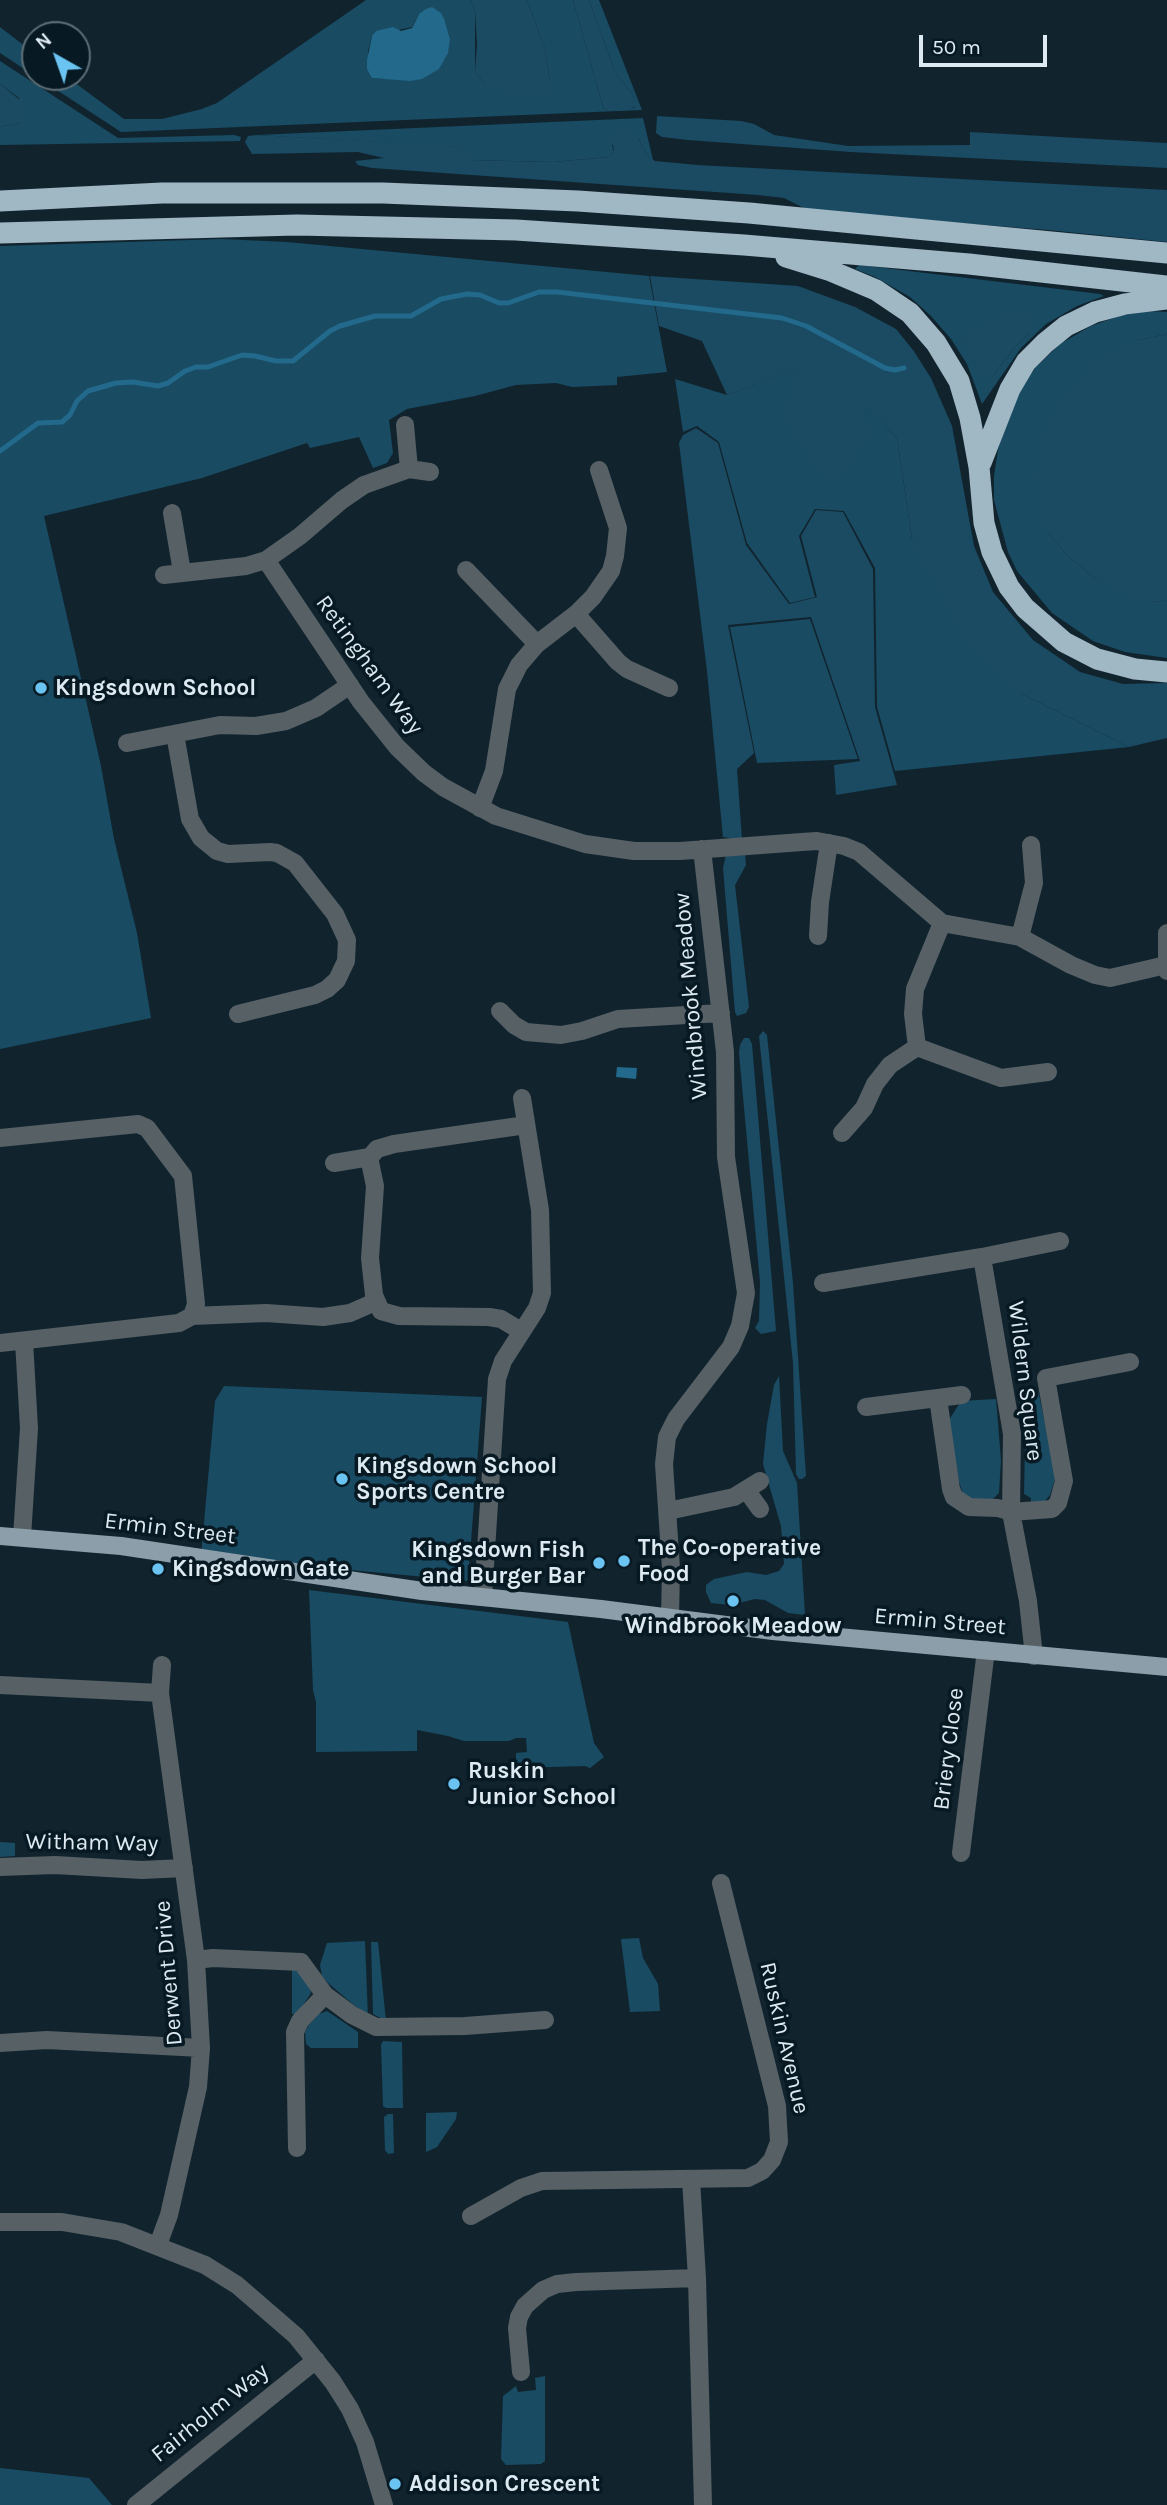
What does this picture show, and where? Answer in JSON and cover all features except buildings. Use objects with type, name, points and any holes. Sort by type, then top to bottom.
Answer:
[{"type":"highway","points":[[0,201],[162,194],[383,193],[578,201],[749,213],[1167,253]]},
{"type":"highway","points":[[0,233],[311,225],[516,230],[744,245],[969,264],[1167,286]]},
{"type":"highway","points":[[744,245],[854,279],[889,298],[918,321],[942,351],[959,382],[970,418],[979,467],[983,516],[992,552],[1009,587],[1030,613],[1064,642],[1097,659],[1135,669],[1167,672]]},
{"type":"highway","points":[[979,467],[1010,389],[1026,362],[1045,342],[1066,326],[1095,312],[1125,304],[1167,299]]},
{"type":"main road","name":"Ermin Street","points":[[0,1536],[201,1556],[357,1582],[773,1631],[1167,1667]]},
{"type":"street","points":[[405,425],[410,469]]},
{"type":"street","points":[[172,513],[173,573],[246,566],[266,560],[353,492],[376,480],[410,469],[430,472]]},
{"type":"street","points":[[480,807],[494,771],[507,689],[519,665],[537,644],[576,614],[603,585],[615,556],[618,527],[600,470]]},
{"type":"street","name":"Retingham Way","points":[[266,560],[386,735],[424,773],[456,795],[514,822],[585,844],[634,852],[768,843],[829,843],[859,852],[942,923]]},
{"type":"street","points":[[466,570],[537,644]]},
{"type":"street","points":[[576,614],[592,636],[618,662],[627,669],[669,688]]},
{"type":"street","points":[[127,743],[220,725],[256,726],[286,721],[316,708],[350,685]]},
{"type":"street","points":[[175,734],[190,819],[201,838],[217,850],[229,854],[277,853],[295,863],[335,914],[347,940],[348,951],[343,971],[327,989],[315,995],[238,1014]]},
{"type":"street","points":[[818,936],[829,843]]},
{"type":"street","points":[[1020,937],[1034,883],[1031,845]]},
{"type":"street","name":"Windbrook Meadow","points":[[670,1618],[668,1511],[664,1464],[667,1437],[680,1413],[731,1347],[745,1304],[744,1271],[726,1157],[725,1052],[702,849]]},
{"type":"street","points":[[917,1047],[913,1014],[915,989],[942,923],[1020,937],[1060,960],[1095,975],[1110,978],[1166,968],[1167,933]]},
{"type":"street","points":[[500,1011],[526,1032],[562,1035],[618,1019],[721,1013]]},
{"type":"street","points":[[917,1047],[1001,1078],[1048,1072]]},
{"type":"street","points":[[842,1133],[864,1108],[875,1084],[890,1065],[917,1047]]},
{"type":"street","points":[[482,1597],[497,1379],[503,1361],[537,1308],[542,1293],[540,1210],[522,1098]]},
{"type":"street","points":[[0,1138],[138,1124],[147,1128],[183,1176],[196,1304],[192,1317]]},
{"type":"street","points":[[334,1163],[370,1157],[377,1149],[394,1144],[526,1125]]},
{"type":"street","points":[[370,1157],[375,1186],[370,1258],[376,1302],[382,1311],[391,1315],[489,1317],[500,1319],[521,1331]]},
{"type":"street","points":[[823,1283],[1060,1241]]},
{"type":"street","name":"Wildern Square","points":[[982,1256],[1012,1434],[1012,1512],[1028,1601],[1034,1656]]},
{"type":"street","points":[[0,1343],[179,1324],[192,1317],[266,1313],[323,1317],[350,1314],[376,1302]]},
{"type":"street","points":[[22,1537],[29,1428],[24,1341]]},
{"type":"street","name":"Wildern Square","points":[[937,1398],[954,1497],[969,1507],[998,1508],[1012,1512],[1052,1509],[1058,1503],[1064,1481],[1046,1378],[1130,1362]]},
{"type":"street","points":[[866,1407],[961,1395]]},
{"type":"street","points":[[668,1511],[734,1497],[753,1486],[760,1509]]},
{"type":"street","name":"Briery Close","points":[[961,1853],[986,1650]]},
{"type":"street","name":"Derwent Drive","points":[[158,2245],[169,2215],[198,2087],[201,2048],[196,1960],[160,1693],[162,1665]]},
{"type":"street","points":[[0,1685],[160,1693]]},
{"type":"street","name":"Witham Way","points":[[0,1867],[55,1865],[142,1870],[184,1868]]},
{"type":"street","name":"Ruskin Avenue","points":[[471,2216],[521,2188],[542,2181],[748,2178],[772,2160],[779,2142],[777,2106],[721,1883]]},
{"type":"street","points":[[196,1960],[301,1962],[325,1995],[352,2015],[376,2027],[465,2026],[545,2020]]},
{"type":"street","points":[[297,2148],[295,2032],[300,2021],[325,1995]]},
{"type":"street","points":[[0,2043],[47,2040],[201,2048]]},
{"type":"street","points":[[691,2179],[697,2277],[703,2505]]},
{"type":"street","points":[[0,2222],[37,2220],[121,2232],[205,2265],[237,2285],[276,2317],[316,2360],[350,2409],[373,2465],[384,2505]]},
{"type":"street","points":[[520,2372],[517,2328],[519,2317],[525,2306],[543,2290],[557,2284],[576,2282],[697,2277]]},
{"type":"street","name":"Fairholm Way","points":[[136,2505],[316,2360]]},
{"type":"shaded area","points":[[366,0],[471,0],[475,11],[475,72],[484,83],[550,82],[545,49],[527,0],[573,0],[603,107],[608,111],[634,108],[635,98],[615,72],[589,0],[599,0],[642,110],[121,132],[58,91],[86,91],[124,119],[162,119],[217,103]],"holes":[[[419,14],[445,21],[450,39],[388,79],[372,78],[368,51],[372,36],[412,27]]]},
{"type":"shaded area","points":[[471,0],[527,0],[545,49],[550,82],[546,97],[501,90],[484,83],[475,72],[477,43],[475,11]]},
{"type":"shaded area","points":[[573,0],[589,0],[615,72],[635,98],[636,104],[631,110],[608,111],[603,107]]},
{"type":"shaded area","points":[[432,7],[441,13],[450,39],[448,53],[439,69],[422,79],[410,81],[372,78],[367,69],[367,60],[372,36],[376,31],[393,27],[401,31],[412,28],[419,14]]},
{"type":"shaded area","points":[[0,27],[21,43],[21,67],[0,53]]},
{"type":"shaded area","points":[[0,61],[21,75],[21,91],[46,91],[118,138],[241,137],[240,141],[0,145],[0,127],[20,123],[19,98],[0,84]]},
{"type":"shaded area","points":[[0,84],[25,104],[20,123],[0,127]]},
{"type":"shaded area","points":[[657,116],[741,121],[754,124],[774,135],[848,146],[970,145],[970,132],[1167,143],[1167,168],[851,152],[688,140],[662,137],[656,133]]},
{"type":"shaded area","points":[[643,118],[653,160],[647,155],[638,138],[612,145],[614,152],[609,157],[553,162],[469,160],[459,147],[257,135]]},
{"type":"shaded area","points":[[621,129],[638,138],[647,155],[655,161],[1167,190],[1167,242],[810,211],[784,198],[758,195],[372,168],[358,165],[355,161],[384,158],[358,152],[252,154],[245,142],[248,136],[257,135],[423,144],[464,147],[470,160],[553,162],[609,157],[614,152],[612,139]]},
{"type":"shaded area","points":[[222,239],[287,242],[649,276],[667,372],[617,377],[617,385],[516,385],[407,409],[389,420],[393,453],[387,463],[373,468],[359,437],[310,448],[307,443],[202,478],[44,516],[137,933],[151,1018],[0,1049],[0,246]]},
{"type":"shaded area","points":[[859,265],[1104,296],[1077,306],[1046,324],[1021,348],[982,404],[967,364],[951,339],[931,316],[910,297],[855,269]],"holes":[[[1031,332],[1015,347],[992,377],[961,340]]]},
{"type":"shaded area","points":[[650,276],[798,286],[855,307],[896,329],[931,378],[952,426],[974,546],[993,592],[1033,640],[1080,672],[1123,684],[1167,683],[1167,738],[1129,747],[1022,694],[960,632],[912,539],[897,438],[861,401],[870,435],[838,483],[821,477],[785,418],[797,369],[727,395],[702,341],[659,326]]},
{"type":"shaded area","points":[[1021,310],[1032,312],[1035,321],[1031,332],[1015,347],[992,377],[980,375],[961,340],[989,321]]},
{"type":"shaded area","points":[[1148,311],[1167,312],[1167,334],[1139,340],[1048,533],[1067,555],[1094,578],[1156,602],[1167,600],[1167,658],[1125,652],[1093,641],[1052,613],[1017,571],[1008,552],[994,500],[998,450],[1007,417],[1020,390],[1036,367],[1060,344],[1091,326],[1119,316]]},
{"type":"shaded area","points":[[1167,334],[1167,600],[1157,602],[1131,597],[1094,578],[1067,555],[1048,533],[1039,507],[1037,470],[1041,437],[1065,396],[1096,360],[1139,340]]},
{"type":"shaded area","points":[[798,368],[860,399],[897,438],[912,539],[1022,694],[1129,747],[895,771],[877,707],[875,568],[844,511],[815,509],[799,536],[815,597],[790,603],[747,543],[719,442],[697,426],[683,432],[675,379],[727,395]]},
{"type":"shaded area","points":[[696,428],[718,443],[746,545],[789,604],[817,597],[801,536],[816,510],[843,512],[873,569],[875,707],[897,785],[836,795],[834,765],[860,761],[811,617],[728,625],[754,753],[737,769],[742,840],[723,837],[707,671],[679,443],[683,435]]},
{"type":"shaded area","points":[[810,619],[858,759],[757,763],[730,627]]},
{"type":"shaded area","points":[[745,853],[746,865],[735,885],[749,1007],[746,1013],[737,1016],[723,868],[726,855]]},
{"type":"shaded area","points":[[763,1031],[767,1035],[793,1283],[806,1476],[802,1479],[796,1474],[793,1363],[759,1036]]},
{"type":"shaded area","points":[[744,1038],[749,1038],[752,1044],[776,1331],[761,1334],[755,1328],[759,1321],[760,1282],[739,1053]]},
{"type":"shaded area","points":[[617,1067],[637,1068],[636,1079],[616,1077]]},
{"type":"shaded area","points":[[779,1376],[783,1451],[797,1483],[805,1615],[788,1613],[765,1600],[755,1599],[731,1605],[711,1603],[706,1592],[706,1585],[714,1579],[747,1572],[766,1575],[779,1571],[784,1564],[781,1526],[763,1464],[774,1385]]},
{"type":"shaded area","name":"Kingsdown School Sports Centre","points":[[224,1386],[482,1397],[468,1581],[201,1556],[215,1401]]},
{"type":"shaded area","points":[[1038,1390],[1056,1476],[1050,1495],[1044,1502],[1031,1503],[1031,1498],[1024,1494],[1025,1447],[1018,1394]]},
{"type":"shaded area","points":[[996,1399],[1001,1460],[999,1493],[991,1501],[973,1500],[963,1495],[956,1471],[949,1420],[961,1401]]},
{"type":"shaded area","points":[[309,1590],[568,1622],[594,1743],[604,1757],[590,1768],[516,1768],[516,1753],[527,1752],[526,1738],[509,1741],[464,1741],[417,1730],[417,1751],[316,1752],[316,1702],[313,1690]]},
{"type":"shaded area","points":[[0,1842],[15,1843],[15,1856],[0,1857]]},
{"type":"shaded area","points":[[639,1938],[643,1958],[658,1984],[660,2011],[630,2012],[621,1939]]},
{"type":"shaded area","points":[[365,1941],[368,2017],[328,1983],[322,1976],[320,1965],[327,1943]]},
{"type":"shaded area","points":[[371,1942],[378,1942],[386,2021],[373,2014]]},
{"type":"shaded area","points":[[292,1969],[296,1969],[310,1984],[311,1993],[297,2014],[292,2014]]},
{"type":"shaded area","points":[[327,2011],[358,2032],[358,2048],[311,2048],[306,2044],[305,2032],[308,2026],[319,2014]]},
{"type":"shaded area","points":[[383,2041],[402,2042],[403,2108],[383,2106]]},
{"type":"shaded area","points":[[457,2112],[456,2119],[437,2147],[426,2152],[426,2113]]},
{"type":"shaded area","points":[[393,2114],[394,2153],[388,2154],[385,2150],[384,2117]]},
{"type":"shaded area","points":[[545,2376],[545,2461],[541,2464],[506,2465],[501,2459],[503,2396],[516,2386],[518,2392],[536,2390],[535,2378]]},
{"type":"shaded area","points":[[0,2468],[89,2478],[112,2505],[0,2505]]},
{"type":"waterway","points":[[0,451],[38,423],[62,422],[88,391],[116,383],[133,382],[158,386],[168,383],[185,371],[208,367],[242,355],[293,361],[340,326],[375,316],[411,316],[441,299],[467,294],[508,303],[539,292],[557,292],[782,318],[806,326],[885,368],[904,368]]},
{"type":"place","name":"Kingsdown School","points":[[41,688]]},
{"type":"place","name":"Kingsdown School Sports Centre","points":[[342,1479]]},
{"type":"place","name":"The Co-operative Food","points":[[624,1561]]},
{"type":"place","name":"Kingsdown Fish and Burger Bar","points":[[599,1563]]},
{"type":"place","name":"Kingsdown Gate","points":[[158,1569]]},
{"type":"place","name":"Windbrook Meadow","points":[[733,1601]]},
{"type":"place","name":"Ruskin Junior School","points":[[454,1784]]},
{"type":"place","name":"Addison Crescent","points":[[395,2484]]}]
